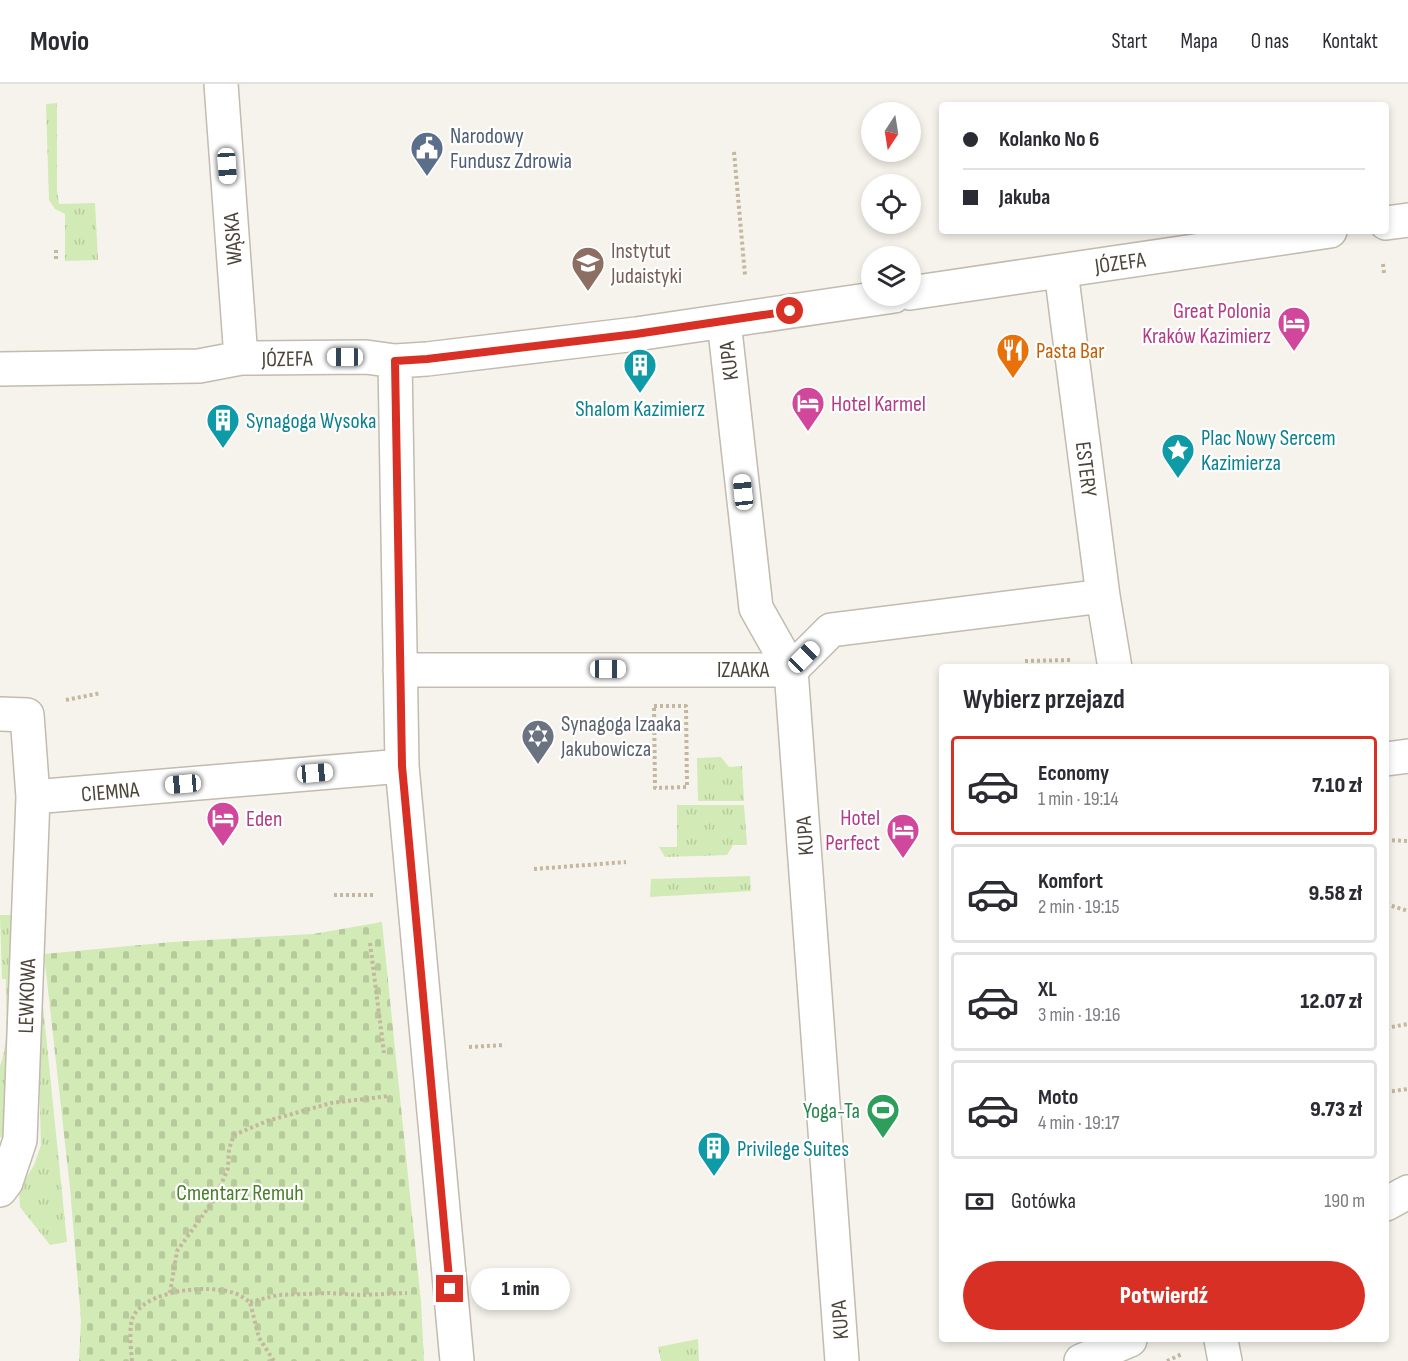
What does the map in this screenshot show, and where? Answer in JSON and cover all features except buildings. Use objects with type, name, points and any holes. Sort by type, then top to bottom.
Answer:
[{"type":"street","name":"WĄSKA","points":[[221,84],[240,358]]},
{"type":"street","points":[[1389,223],[1408,220]]},
{"type":"street","name":"JÓZEFA","points":[[921,291],[1310,234]]},
{"type":"street","name":"ESTERY","points":[[1061,271],[1103,596],[1114,664]]},
{"type":"street","name":"JÓZEFA","points":[[0,369],[199,366],[240,358],[366,357],[395,361],[427,359],[636,334],[861,301]]},
{"type":"street","name":"KUPA","points":[[724,321],[756,608],[791,670],[842,1361]]},
{"type":"street","points":[[395,361],[402,766],[457,1361]]},
{"type":"street","name":"IZAAKA","points":[[400,670],[791,670],[831,630],[1103,596]]},
{"type":"street","points":[[0,714],[27,715],[33,798]]},
{"type":"street","points":[[1389,759],[1408,756]]},
{"type":"street","name":"CIEMNA","points":[[33,798],[402,766]]},
{"type":"street","name":"LEWKOWA","points":[[0,1190],[6,1182],[20,1140],[33,798]]},
{"type":"street","points":[[1389,1202],[1408,1191]]},
{"type":"street","points":[[1081,1361],[1125,1342]]},
{"type":"street","points":[[1221,1342],[1225,1361]]},
{"type":"path","points":[[734,152],[745,278]]},
{"type":"path","points":[[56,250],[56,262]]},
{"type":"path","points":[[1383,264],[1384,273]]},
{"type":"path","points":[[1025,661],[1072,660]]},
{"type":"path","points":[[654,706],[686,706],[687,787],[655,788],[655,748],[654,706]]},
{"type":"path","points":[[643,748],[655,748]]},
{"type":"path","points":[[1389,840],[1408,841]]},
{"type":"path","points":[[534,869],[626,862]]},
{"type":"path","points":[[334,895],[377,895]]},
{"type":"path","points":[[1389,905],[1408,911]]},
{"type":"path","points":[[370,943],[384,1057]]},
{"type":"path","points":[[1389,1027],[1408,1024]]},
{"type":"path","points":[[465,1047],[505,1045]]},
{"type":"path","points":[[1389,1092],[1408,1089]]},
{"type":"path","points":[[170,1293],[177,1251],[216,1197],[228,1168],[229,1149],[234,1135],[267,1121],[331,1103],[389,1096]]},
{"type":"path","points":[[132,1361],[132,1317],[144,1302],[170,1293],[205,1288],[235,1293],[250,1302],[288,1295],[407,1293]]},
{"type":"path","points":[[250,1302],[259,1338],[274,1361]]},
{"type":"path","points":[[1166,1361],[1184,1353]]},
{"type":"green space","points":[[57,103],[59,204],[95,203],[98,260],[65,261],[65,214],[55,209],[49,200],[46,104]]},
{"type":"green space","points":[[721,757],[729,767],[742,766],[744,801],[698,801],[697,758]]},
{"type":"green space","points":[[677,805],[744,805],[747,845],[733,845],[727,855],[665,857],[659,847],[677,847]]},
{"type":"green space","points":[[750,876],[751,891],[650,897],[651,879]]},
{"type":"green space","points":[[0,915],[15,915],[13,1142],[0,1137],[0,1066],[5,1045],[6,979],[2,979]]},
{"type":"green space","name":"Cmentarz Remuh","points":[[382,922],[421,1302],[424,1361],[79,1361],[81,1319],[70,1188],[44,954],[172,942],[313,934]]},
{"type":"green space","points":[[39,966],[67,1242],[50,1245],[20,1207],[19,1190],[34,1165],[41,1145],[37,1006]]},
{"type":"green space","points":[[698,1339],[699,1361],[661,1361],[658,1347]]},
{"type":"place","name":"Narodowy Fundusz Zdrowia","points":[[427,177]]},
{"type":"place","name":"Instytut Judaistyki","points":[[588,292]]},
{"type":"place","name":"Great Polonia Kraków Kazimierz","points":[[1294,352]]},
{"type":"place","name":"Pasta Bar","points":[[1013,379]]},
{"type":"place","name":"Shalom Kazimierz","points":[[640,394]]},
{"type":"place","name":"Hotel Karmel","points":[[808,432]]},
{"type":"place","name":"Synagoga Wysoka","points":[[223,449]]},
{"type":"place","name":"Plac Nowy Sercem Kazimierza","points":[[1178,479]]},
{"type":"place","name":"Synagoga Izaaka Jakubowicza","points":[[538,765]]},
{"type":"place","name":"Eden","points":[[223,847]]},
{"type":"place","name":"Hotel Perfect","points":[[903,859]]},
{"type":"place","name":"Yoga-Ta","points":[[883,1139]]},
{"type":"place","name":"Privilege Suites","points":[[714,1177]]},
{"type":"route","points":[[450,1289],[402,766],[395,361],[636,334],[790,311]]}]
